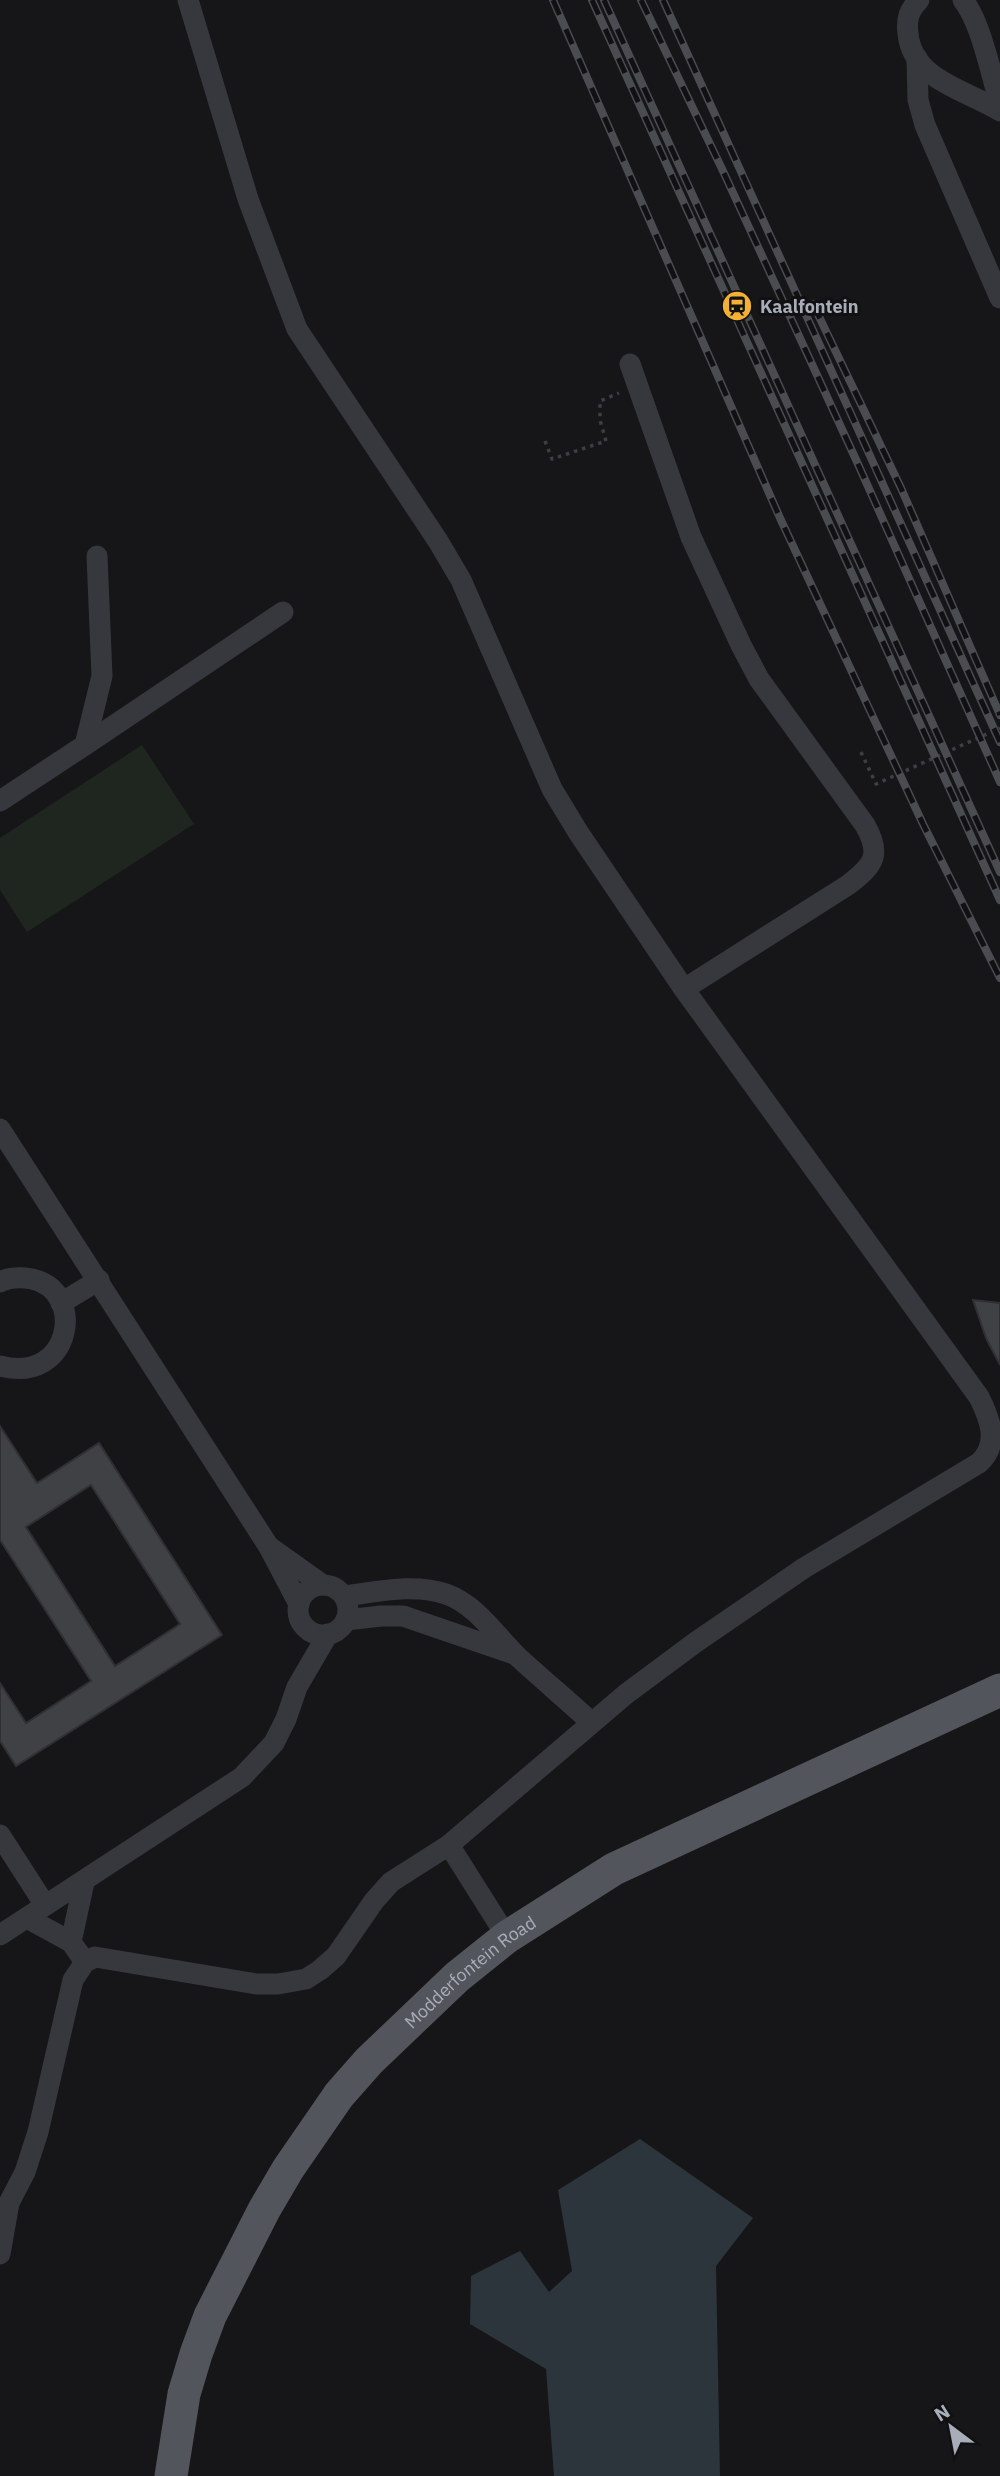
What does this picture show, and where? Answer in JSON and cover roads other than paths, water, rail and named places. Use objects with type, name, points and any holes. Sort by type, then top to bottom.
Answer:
[{"type":"main road","name":"Modderfontein Road","points":[[171,2476],[184,2394],[210,2316],[237,2260],[288,2169],[339,2095],[369,2061],[457,1977],[507,1937],[614,1869],[1000,1690]]},
{"type":"street","points":[[0,2254],[4,2206],[25,2172],[38,2132],[73,1980],[85,1962],[95,1957],[256,1984],[306,1979],[336,1956],[382,1891],[449,1845],[591,1722],[696,1642],[804,1568],[979,1463],[986,1457],[992,1440],[991,1422],[979,1397],[684,989],[552,789],[480,620],[449,560],[297,329],[248,200],[188,0]]},
{"type":"street","points":[[919,0],[906,20],[908,38],[917,58],[932,76],[1000,111]]},
{"type":"street","points":[[963,0],[969,7],[977,28],[1000,103]]},
{"type":"street","points":[[917,58],[918,100],[925,125],[1000,298]]},
{"type":"street","points":[[629,364],[691,537],[741,645],[759,679],[865,825],[875,850],[873,860],[865,872],[848,885],[684,989]]},
{"type":"street","points":[[85,745],[102,676],[97,555]]},
{"type":"street","points":[[0,801],[283,612]]},
{"type":"street","points":[[0,1129],[270,1547],[299,1604]]},
{"type":"street","points":[[0,1282],[21,1277],[37,1280],[50,1289],[61,1303],[65,1318],[64,1334],[58,1349],[47,1361],[32,1368],[16,1370],[0,1366]]},
{"type":"street","points":[[61,1303],[99,1280]]},
{"type":"street","points":[[0,1935],[242,1777],[274,1743],[298,1687],[328,1634],[346,1620],[348,1604],[339,1590],[323,1584],[270,1547]]},
{"type":"street","points":[[323,1584],[307,1590],[299,1604],[298,1612],[305,1627],[312,1632],[328,1634]]},
{"type":"street","points":[[344,1596],[410,1588],[441,1593],[467,1606],[493,1628],[516,1655],[591,1722]]},
{"type":"street","points":[[431,1624],[441,1593]]},
{"type":"street","points":[[346,1620],[403,1616],[516,1655]]},
{"type":"street","points":[[298,1687],[305,1627]]},
{"type":"street","points":[[0,1835],[45,1905]]},
{"type":"street","points":[[449,1845],[507,1937]]},
{"type":"street","points":[[71,1942],[84,1882]]},
{"type":"street","points":[[27,1918],[71,1942],[85,1962]]},
{"type":"railway","points":[[553,0],[780,518],[923,824],[1000,978]]},
{"type":"railway","points":[[592,0],[1000,900]]},
{"type":"railway","points":[[604,0],[1000,872]]},
{"type":"railway","points":[[641,0],[858,464],[1000,782]]},
{"type":"railway","points":[[663,0],[1000,742]]},
{"type":"railway","points":[[813,304],[901,488],[1000,715]]},
{"type":"place","name":"Kaalfontein","points":[[737,306]]}]
